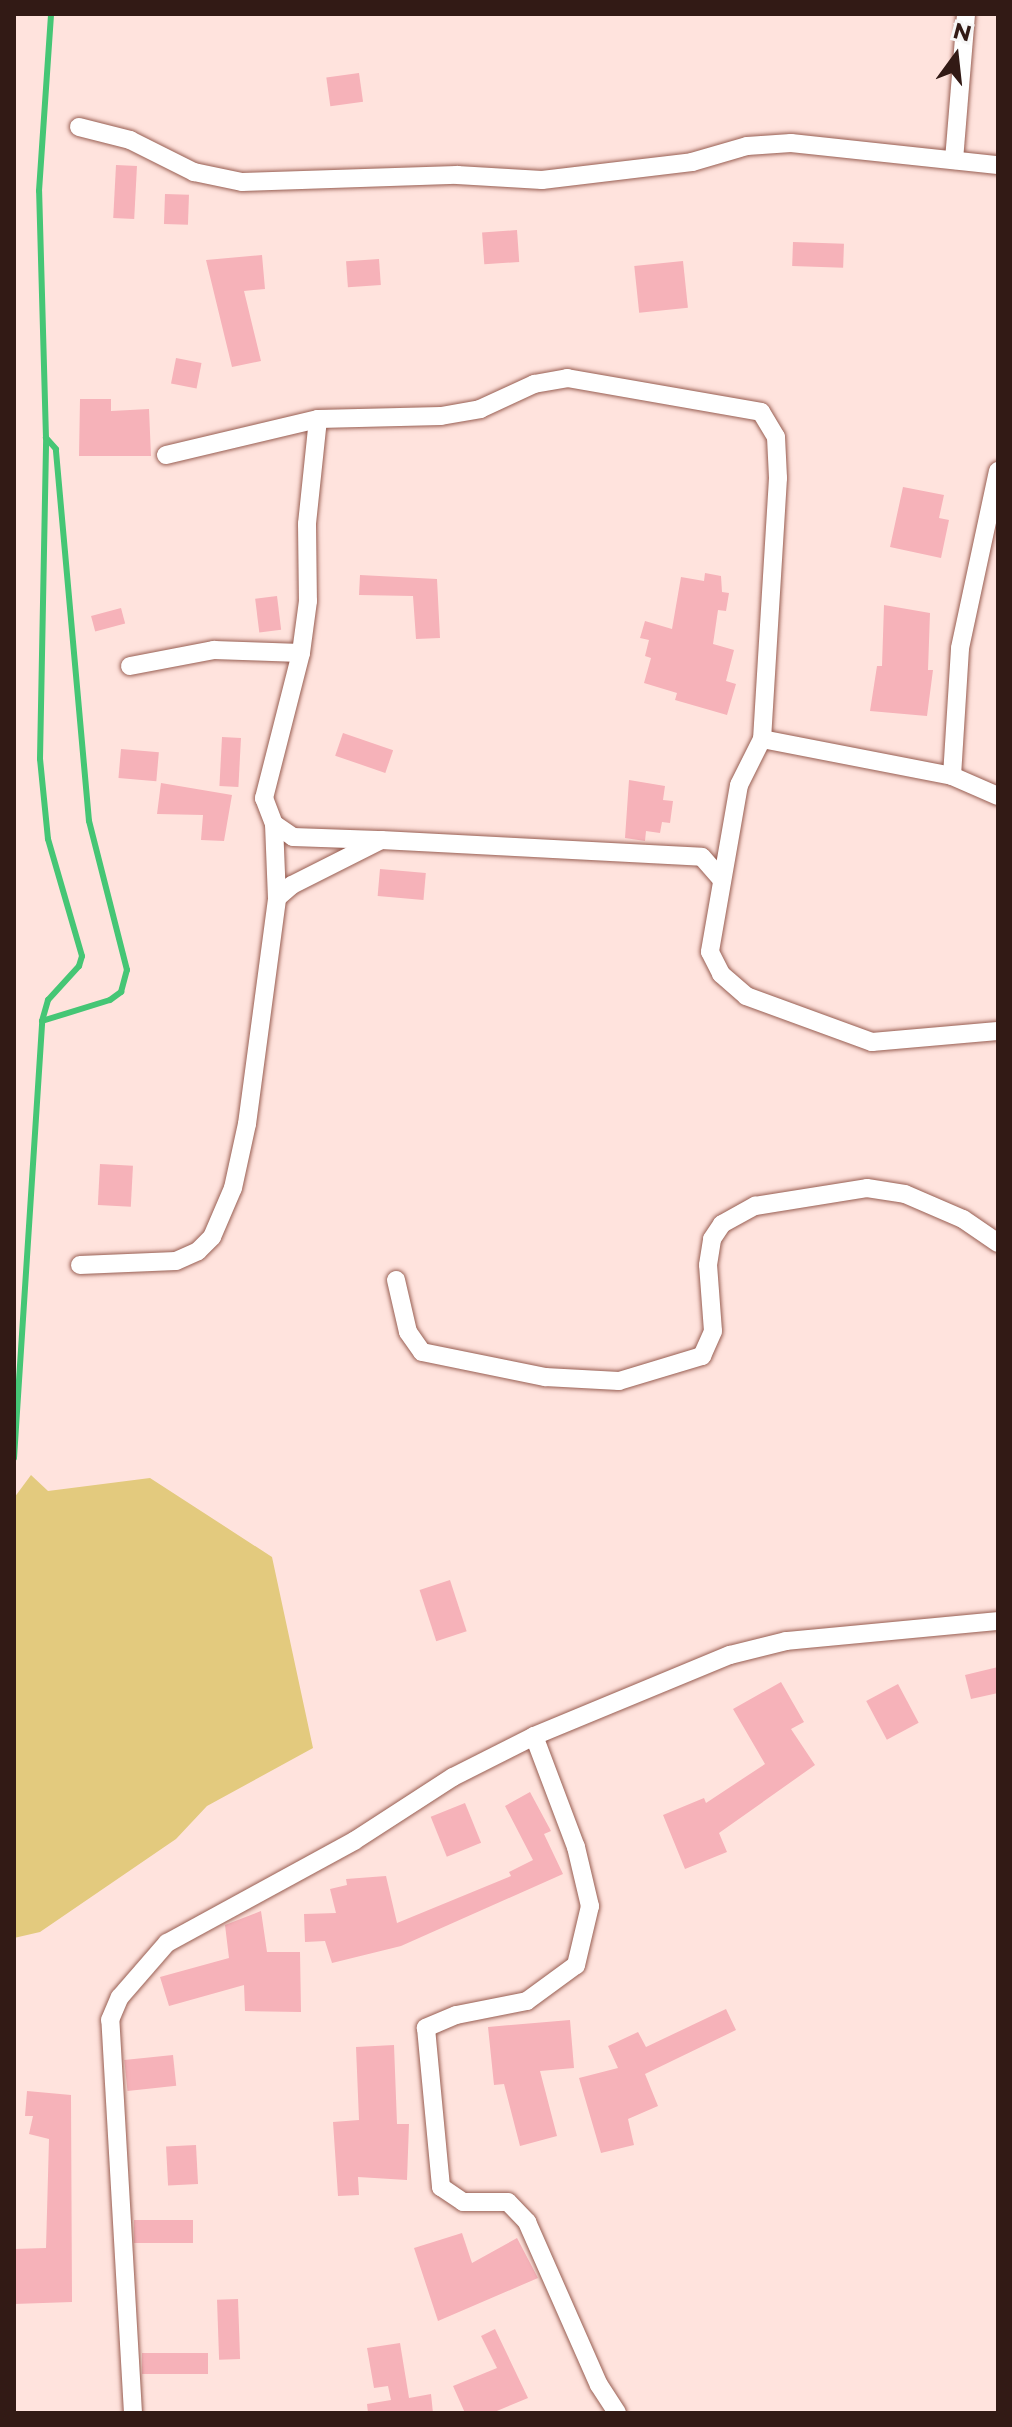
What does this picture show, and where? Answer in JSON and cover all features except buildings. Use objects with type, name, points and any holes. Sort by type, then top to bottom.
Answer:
[{"type":"street","points":[[954,160],[966,14]]},
{"type":"street","points":[[79,127],[130,140],[194,172],[242,182],[457,175],[542,180],[692,162],[747,146],[791,143],[998,165]]},
{"type":"street","points":[[166,455],[318,419],[441,416],[480,409],[534,384],[567,378],[761,412],[776,437],[778,478],[762,739],[739,785],[710,952],[721,974],[746,996],[872,1042],[998,1031]]},
{"type":"street","points":[[80,1265],[176,1261],[198,1251],[212,1237],[233,1188],[247,1124],[277,898],[274,824],[264,798],[268,763],[301,653],[318,419]]},
{"type":"street","points":[[952,776],[960,648],[998,471]]},
{"type":"street","points":[[130,666],[214,650],[301,653]]},
{"type":"street","points":[[762,739],[952,776],[998,796]]},
{"type":"street","points":[[274,824],[293,837],[702,857],[722,880]]},
{"type":"street","points":[[277,898],[381,840]]},
{"type":"street","points":[[396,1280],[408,1332],[422,1352],[545,1377],[619,1381],[702,1356],[713,1331],[708,1265],[712,1239],[722,1224],[755,1206],[867,1188],[893,1192],[963,1219],[998,1243]]},
{"type":"street","points":[[133,2413],[110,2020],[120,1997],[167,1943],[354,1841],[453,1777],[534,1736],[730,1655],[786,1641],[998,1621]]},
{"type":"street","points":[[534,1736],[576,1847],[590,1906],[576,1965],[527,2001],[456,2015],[426,2028],[441,2187],[463,2202],[508,2202],[527,2222],[599,2385],[617,2413]]},
{"type":"shaded area","points":[[31,1475],[48,1491],[150,1478],[272,1557],[313,1748],[207,1806],[176,1839],[40,1932],[14,1938],[14,1498]]},
{"type":"waterway","points":[[14,1458],[42,1021],[48,1000],[79,966],[82,956],[48,839],[40,759],[46,438],[39,191],[51,14]]},
{"type":"waterway","points":[[42,1021],[110,1000],[121,992],[127,970],[89,821],[56,449],[46,438]]}]
